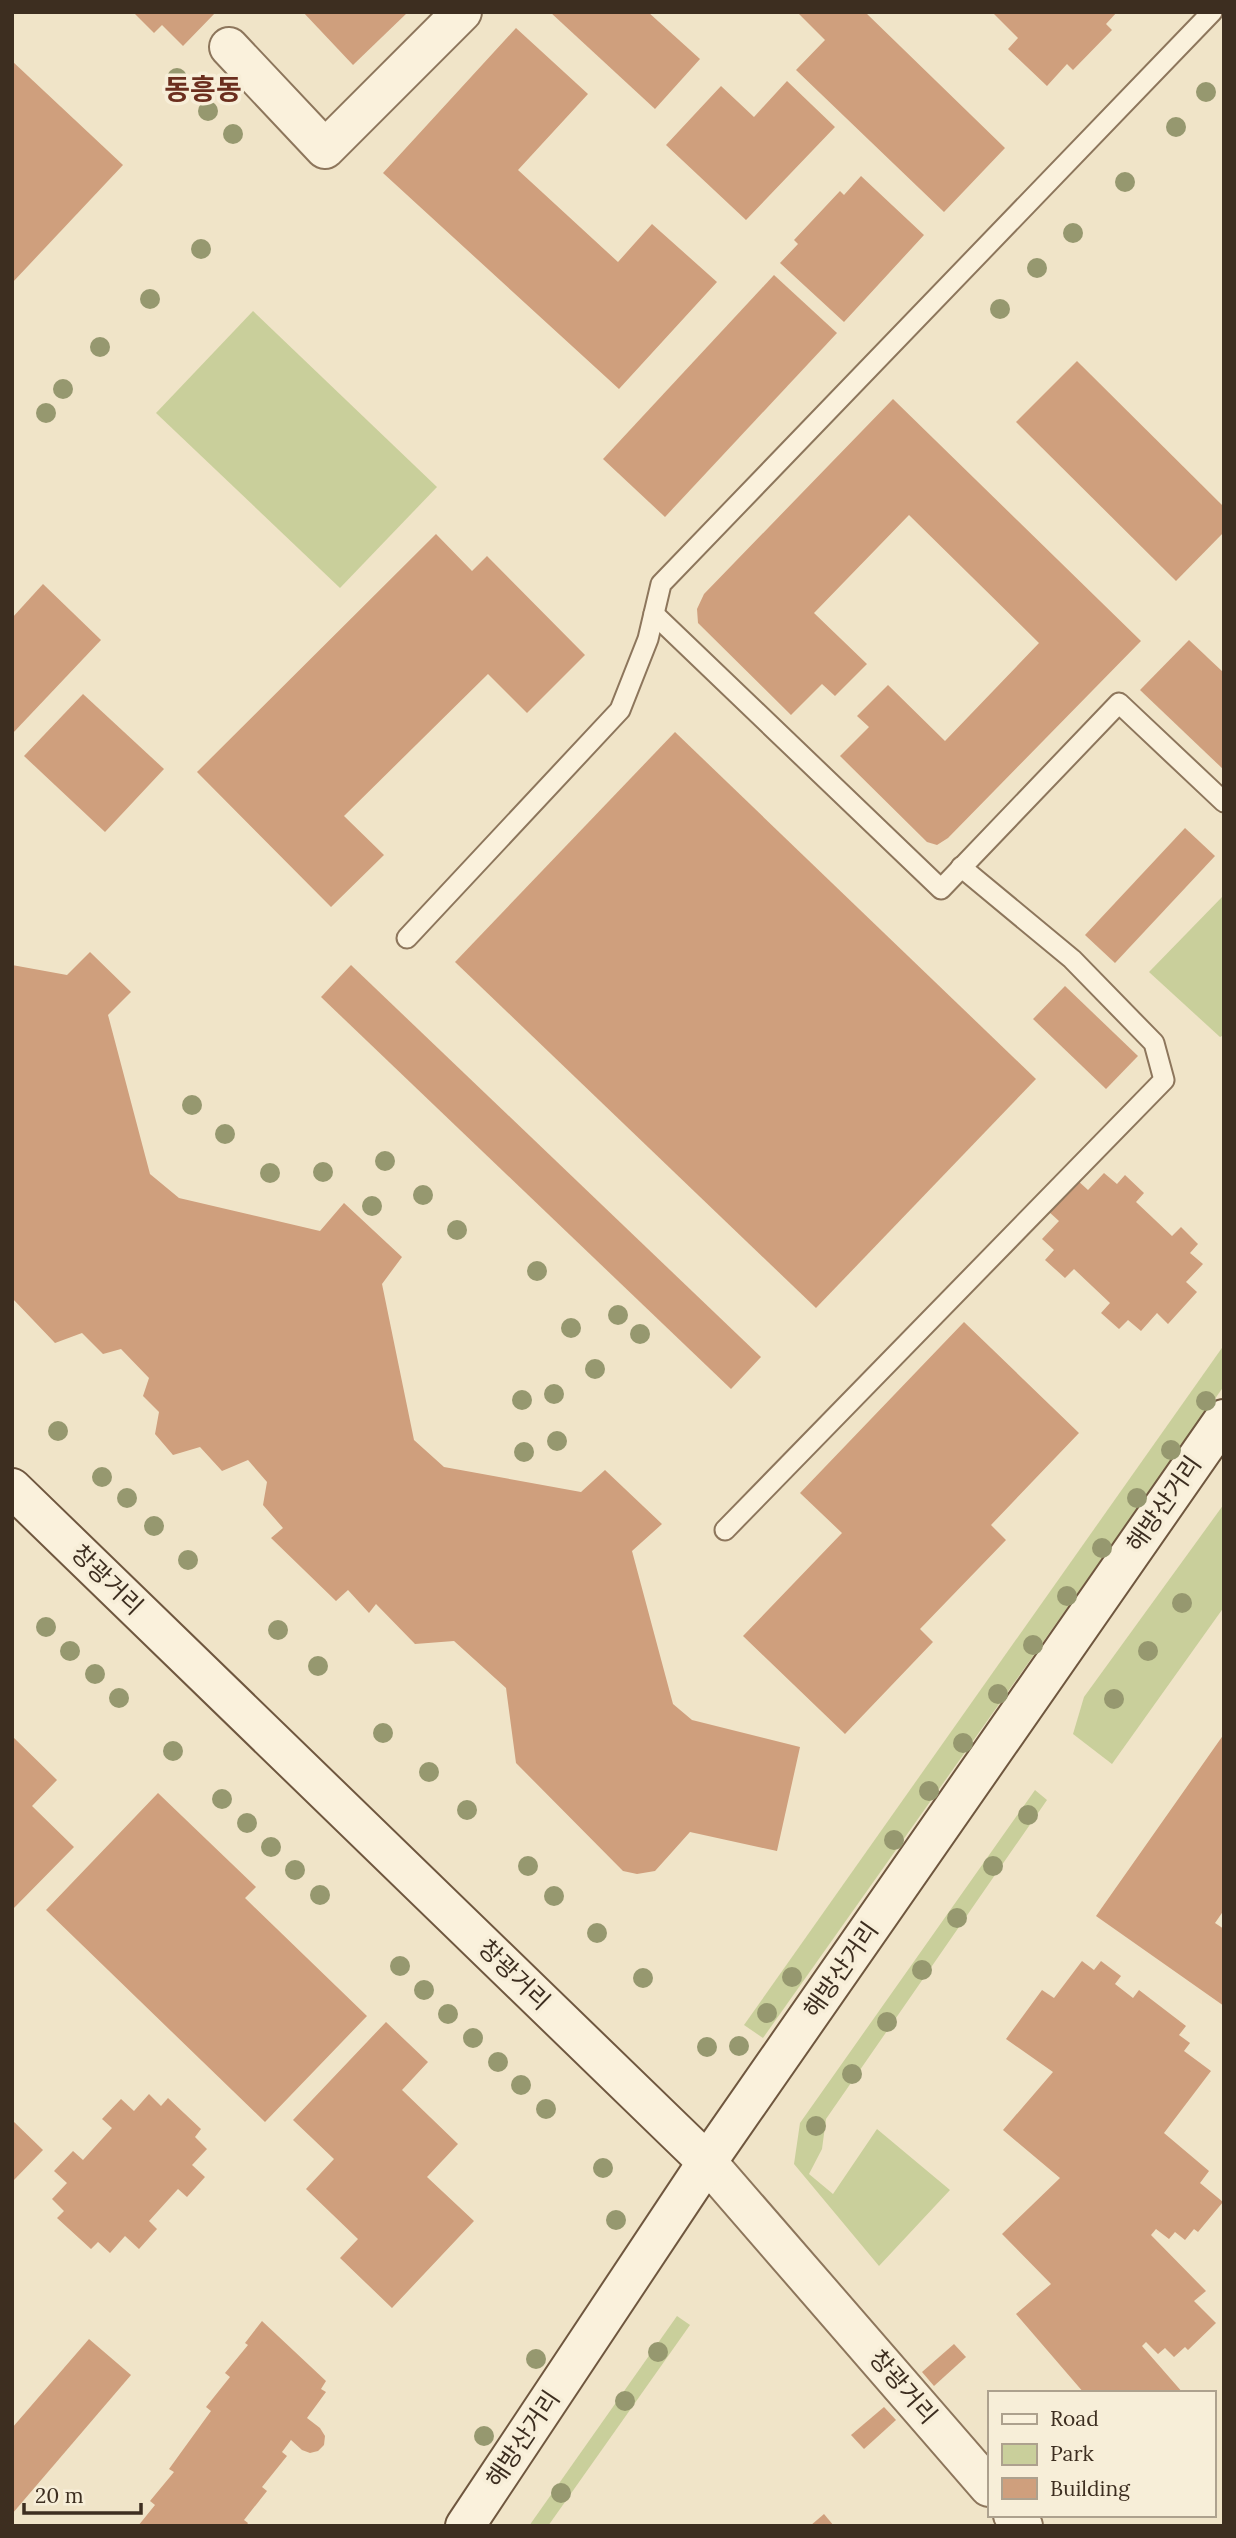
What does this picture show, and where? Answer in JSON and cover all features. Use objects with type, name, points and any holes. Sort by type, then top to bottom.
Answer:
[{"type":"main road","points":[[229,47],[325,149],[462,12]]},
{"type":"main road","name":"해방산거리","points":[[465,2526],[707,2162],[1224,1419]]},
{"type":"main road","name":"창광거리","points":[[12,1488],[707,2162],[988,2486]]},
{"type":"lane","points":[[407,937],[620,710],[648,639],[662,584],[1212,12]]},
{"type":"lane","points":[[654,614],[941,889],[1119,703],[1224,802]]},
{"type":"lane","points":[[725,1530],[1164,1080],[1154,1043],[1072,959],[961,867]]},
{"type":"green space","points":[[253,311],[437,487],[340,588],[156,413]]},
{"type":"green space","points":[[1224,895],[1224,1035],[1220,1037],[1149,972]]},
{"type":"green space","points":[[1224,1345],[1224,1386],[763,2038],[744,2025]]},
{"type":"green space","points":[[1224,1504],[1224,1607],[1112,1764],[1073,1734],[1084,1697]]},
{"type":"green space","points":[[1035,1790],[1047,1800],[826,2119],[822,2149],[809,2174],[833,2194],[877,2129],[950,2190],[879,2266],[794,2164],[800,2123]]},
{"type":"green space","points":[[677,2316],[690,2325],[548,2526],[529,2526]]},
{"type":"building","points":[[133,12],[216,12],[183,46],[162,25],[154,33]]},
{"type":"building","points":[[303,12],[408,12],[353,65]]},
{"type":"building","points":[[550,12],[648,12],[700,59],[655,109]]},
{"type":"building","points":[[797,12],[865,12],[1005,148],[944,212],[796,70],[825,40]]},
{"type":"building","points":[[992,12],[1117,12],[1106,24],[1112,30],[1073,70],[1067,64],[1047,86],[1008,49],[1018,38]]},
{"type":"building","points":[[516,28],[588,94],[518,170],[618,262],[652,224],[717,282],[619,389],[383,173]]},
{"type":"building","points":[[12,61],[123,165],[12,283]]},
{"type":"building","points":[[787,81],[835,127],[746,220],[666,145],[721,86],[754,117]]},
{"type":"building","points":[[861,176],[924,235],[844,322],[780,263],[798,244],[794,240],[840,191],[844,195]]},
{"type":"building","points":[[774,275],[837,333],[665,517],[603,459]]},
{"type":"building","points":[[1077,361],[1224,507],[1224,532],[1176,581],[1016,422]]},
{"type":"building","points":[[893,399],[1141,641],[948,838],[937,845],[927,842],[840,756],[869,727],[857,716],[888,685],[945,741],[1039,643],[909,515],[814,613],[867,664],[835,696],[822,684],[791,715],[698,623],[697,609],[704,594]]},
{"type":"building","points":[[436,534],[472,571],[487,556],[585,655],[527,713],[488,674],[344,816],[384,855],[331,907],[197,772]]},
{"type":"building","points":[[43,584],[101,640],[12,734],[12,618]]},
{"type":"building","points":[[1189,640],[1224,673],[1224,770],[1140,690]]},
{"type":"building","points":[[83,694],[164,769],[105,832],[24,756]]},
{"type":"building","points":[[675,732],[1036,1079],[816,1308],[455,962]]},
{"type":"building","points":[[1185,828],[1215,856],[1115,963],[1085,935]]},
{"type":"building","points":[[90,952],[131,992],[108,1015],[150,1174],[179,1198],[320,1231],[344,1203],[402,1257],[382,1284],[414,1440],[444,1467],[581,1492],[605,1470],[662,1524],[632,1551],[673,1704],[692,1720],[800,1747],[777,1851],[690,1832],[655,1871],[637,1874],[623,1871],[516,1763],[506,1688],[454,1641],[415,1644],[376,1604],[369,1613],[348,1590],[336,1601],[271,1538],[283,1528],[263,1505],[267,1482],[248,1460],[222,1471],[200,1447],[173,1455],[155,1434],[159,1412],[143,1396],[149,1378],[121,1349],[103,1354],[82,1333],[55,1343],[12,1298],[12,965],[67,975]]},
{"type":"building","points":[[351,965],[761,1357],[731,1389],[321,997]]},
{"type":"building","points":[[1065,986],[1138,1056],[1106,1089],[1033,1019]]},
{"type":"building","points":[[1104,1173],[1117,1184],[1125,1175],[1144,1193],[1136,1202],[1172,1236],[1181,1227],[1198,1244],[1190,1253],[1203,1264],[1186,1282],[1197,1292],[1168,1324],[1157,1313],[1141,1331],[1128,1320],[1119,1329],[1101,1313],[1110,1303],[1074,1269],[1065,1278],[1045,1260],[1054,1250],[1042,1239],[1059,1221],[1048,1211],[1077,1180],[1088,1190]]},
{"type":"building","points":[[964,1322],[1079,1433],[991,1525],[1006,1540],[920,1629],[933,1642],[845,1734],[743,1636],[842,1533],[800,1493]]},
{"type":"building","points":[[1224,1734],[1224,1910],[1215,1923],[1224,1929],[1224,2006],[1096,1916]]},
{"type":"building","points":[[12,1736],[57,1780],[32,1806],[74,1847],[12,1910]]},
{"type":"building","points":[[158,1793],[256,1887],[245,1898],[367,2016],[265,2122],[46,1910]]},
{"type":"building","points":[[1082,1961],[1094,1970],[1101,1961],[1121,1976],[1115,1984],[1133,1998],[1139,1990],[1186,2026],[1179,2035],[1190,2043],[1184,2051],[1211,2071],[1164,2133],[1209,2171],[1200,2183],[1223,2202],[1198,2232],[1194,2229],[1185,2240],[1175,2232],[1169,2239],[1156,2229],[1151,2235],[1206,2291],[1194,2301],[1216,2323],[1188,2350],[1185,2347],[1174,2357],[1165,2348],[1158,2354],[1146,2342],[1142,2346],[1181,2391],[1082,2391],[1016,2314],[1051,2284],[1002,2234],[1060,2178],[1003,2130],[1053,2072],[1006,2039],[1042,1990],[1054,1998]]},
{"type":"building","points":[[386,2022],[428,2062],[402,2090],[458,2144],[427,2177],[474,2221],[392,2308],[340,2258],[358,2239],[306,2189],[334,2159],[293,2120]]},
{"type":"building","points":[[149,2094],[161,2106],[168,2098],[201,2129],[195,2137],[207,2149],[192,2165],[205,2177],[187,2197],[178,2189],[149,2221],[157,2229],[139,2249],[125,2236],[110,2253],[98,2242],[91,2249],[57,2218],[64,2211],[52,2199],[67,2183],[54,2171],[73,2151],[83,2160],[112,2128],[102,2119],[121,2099],[134,2111]]},
{"type":"building","points":[[12,2120],[43,2150],[12,2182]]},
{"type":"building","points":[[262,2321],[326,2381],[321,2389],[326,2392],[307,2418],[320,2428],[325,2436],[324,2445],[318,2451],[310,2453],[291,2440],[282,2452],[287,2456],[262,2487],[267,2491],[244,2520],[248,2523],[246,2526],[138,2526],[155,2505],[150,2501],[174,2472],[169,2469],[211,2411],[206,2407],[230,2377],[225,2373],[248,2345],[245,2343]]},
{"type":"building","points":[[89,2339],[131,2375],[12,2514],[12,2428]]},
{"type":"building","points":[[954,2344],[966,2357],[934,2386],[922,2372]]},
{"type":"building","points":[[884,2407],[896,2420],[864,2449],[851,2435]]},
{"type":"building","points":[[824,2514],[834,2526],[810,2526]]},
{"type":"district","name":"동흥동","points":[[203,89]]}]
